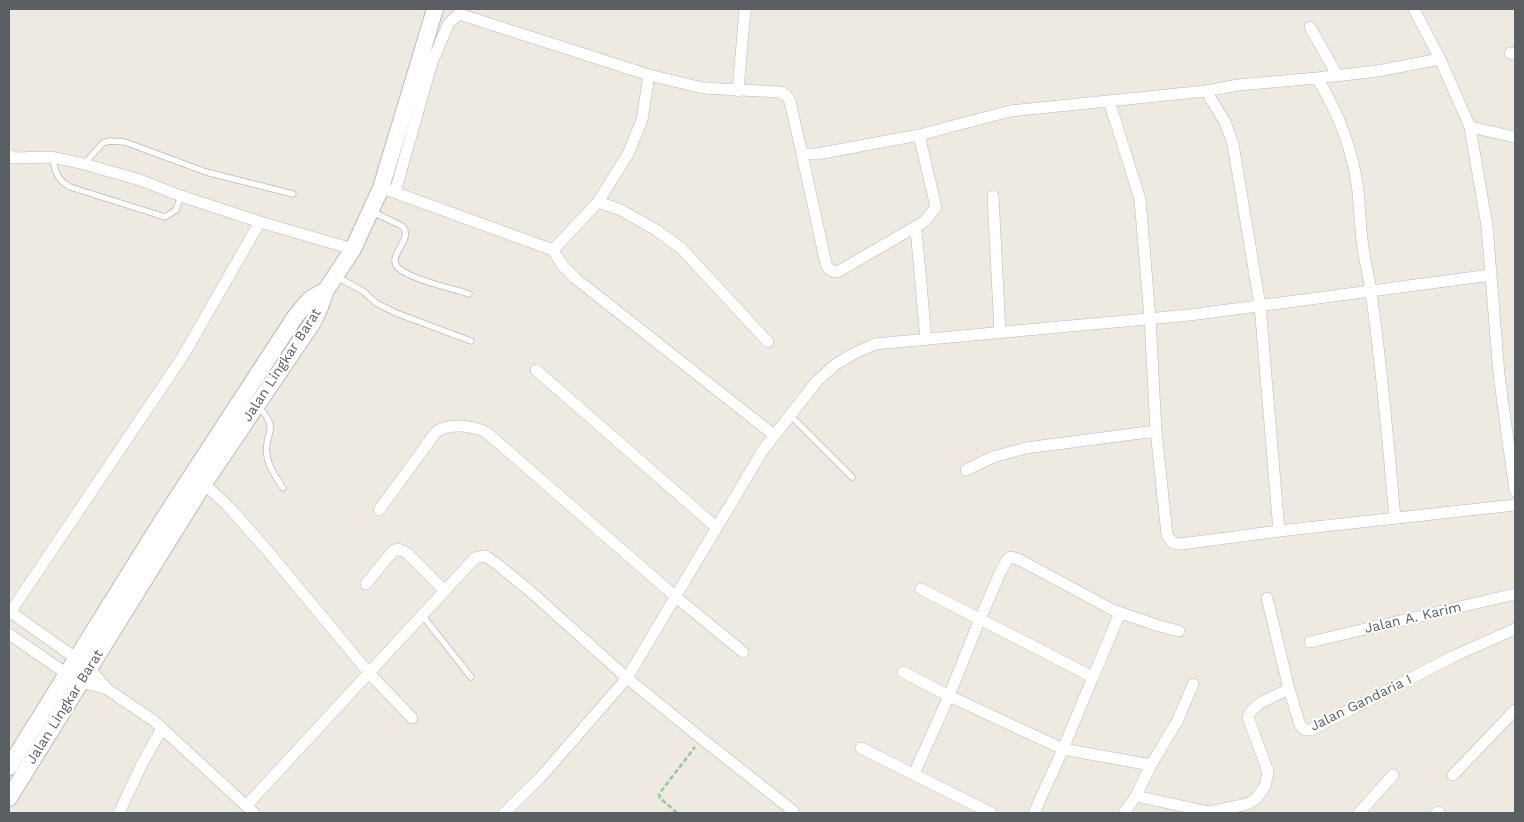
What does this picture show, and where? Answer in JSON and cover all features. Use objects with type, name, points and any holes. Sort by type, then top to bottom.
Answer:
[{"type":"street","points":[[388,190],[435,9]]},
{"type":"street","points":[[738,91],[745,9]]},
{"type":"street","points":[[1414,9],[1440,59],[1470,127],[1487,226],[1499,375],[1515,491]]},
{"type":"street","points":[[326,290],[353,249],[371,211],[388,190],[432,62],[449,23],[459,14],[649,75],[704,88],[780,92],[786,95],[790,101],[826,264],[834,272],[925,221],[936,207],[919,135]]},
{"type":"street","points":[[1310,27],[1337,75]]},
{"type":"street","points":[[802,154],[817,154],[919,135],[1010,111],[1378,71],[1440,59]]},
{"type":"street","points":[[553,250],[598,202],[628,154],[642,120],[649,75]]},
{"type":"street","points":[[1317,78],[1330,99],[1349,146],[1358,190],[1362,247],[1371,292],[1387,430],[1394,518]]},
{"type":"street","points":[[1206,91],[1225,122],[1233,144],[1260,305],[1279,531]]},
{"type":"street","points":[[1109,101],[1140,199],[1150,318],[1156,431],[1166,535],[1173,543],[1181,544],[1279,531],[1515,505]]},
{"type":"street","points":[[1470,127],[1515,137]]},
{"type":"street","points":[[10,160],[52,157],[84,164],[140,180],[181,196],[260,222],[353,249]]},
{"type":"street","points":[[388,190],[553,250],[563,266],[575,278],[774,435]]},
{"type":"street","points":[[993,196],[1000,333]]},
{"type":"street","points":[[598,202],[628,214],[656,230],[681,248],[768,342]]},
{"type":"street","points":[[86,676],[76,659],[9,612],[183,356],[260,222]]},
{"type":"street","points":[[915,227],[926,340]]},
{"type":"street","points":[[504,813],[540,778],[627,678],[763,450],[817,381],[836,364],[855,352],[875,344],[1150,318],[1371,292],[1491,275]]},
{"type":"street","name":"Jalan Lingkar Barat","points":[[9,767],[76,659],[197,480],[257,404],[313,322],[326,290]]},
{"type":"street","name":"Jalan Lingkar Barat","points":[[9,798],[86,676],[197,480],[295,317],[309,300],[326,290]]},
{"type":"street","points":[[536,370],[717,528]]},
{"type":"street","points":[[379,510],[436,432],[441,428],[452,426],[476,427],[486,432],[676,597],[743,652]]},
{"type":"street","points":[[966,470],[993,457],[1026,448],[1156,431]]},
{"type":"street","points":[[197,480],[214,492],[241,520],[369,673],[412,718]]},
{"type":"street","points":[[366,584],[392,552],[398,549],[407,553],[445,590]]},
{"type":"street","points":[[9,634],[67,674],[86,676],[154,721],[250,809],[369,673],[445,590],[475,558],[486,556],[530,591],[627,678],[794,813]]},
{"type":"street","points":[[914,774],[949,696],[980,618],[1007,560],[1011,557],[1113,610],[1159,626],[1180,631]]},
{"type":"street","points":[[921,589],[1093,677]]},
{"type":"street","name":"Jalan A. Karim","points":[[1310,642],[1515,594]]},
{"type":"street","name":"Jalan Gandaria I","points":[[1267,598],[1289,689],[1300,725],[1305,730],[1311,730],[1454,656],[1515,629]]},
{"type":"street","points":[[1034,813],[1120,613]]},
{"type":"street","points":[[902,672],[1063,749],[1151,765]]},
{"type":"street","points":[[1124,813],[1136,796],[1151,765],[1178,720],[1193,684]]},
{"type":"street","points":[[1136,796],[1209,812],[1250,803],[1261,794],[1268,779],[1268,772],[1248,716],[1255,706],[1289,689]]},
{"type":"street","points":[[1453,775],[1515,710]]},
{"type":"street","points":[[119,813],[141,766],[162,728]]},
{"type":"street","points":[[861,748],[991,813]]},
{"type":"street","points":[[1359,813],[1393,774]]},
{"type":"lane","points":[[84,164],[103,143],[110,141],[125,142],[206,172],[293,194]]},
{"type":"lane","points":[[52,157],[60,182],[70,187],[165,217],[176,210],[181,196]]},
{"type":"lane","points":[[371,211],[402,226],[406,230],[407,234],[396,261],[396,265],[400,270],[412,277],[469,294]]},
{"type":"lane","points":[[335,276],[364,291],[376,303],[396,313],[471,341]]},
{"type":"lane","points":[[257,404],[268,416],[271,423],[266,444],[267,457],[270,467],[283,488]]},
{"type":"lane","points":[[790,415],[852,477]]},
{"type":"lane","points":[[422,615],[471,676]]},
{"type":"path","points":[[677,813],[660,798],[659,794],[702,739]]}]
